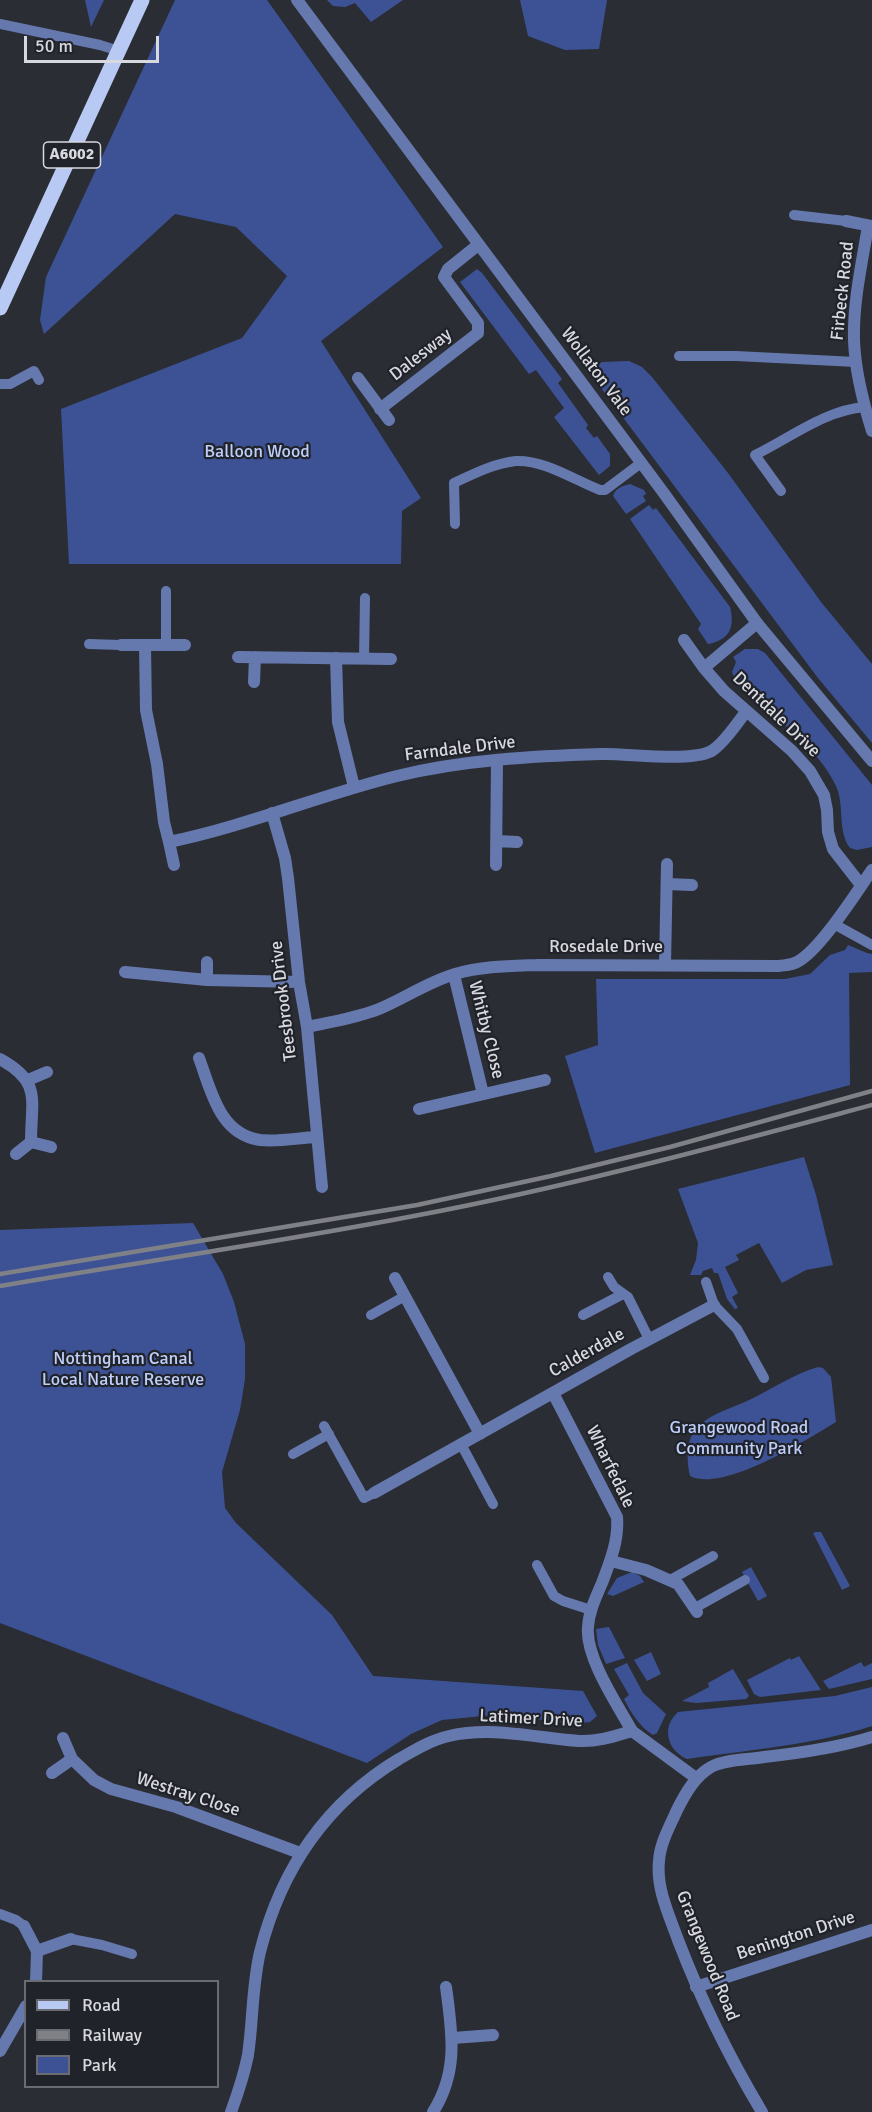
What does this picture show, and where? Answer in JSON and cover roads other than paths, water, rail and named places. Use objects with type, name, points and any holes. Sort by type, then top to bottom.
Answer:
[{"type":"main road","name":"A6002","points":[[0,308],[142,0]]},
{"type":"street","name":"Wollaton Vale","points":[[297,0],[757,623],[872,761]]},
{"type":"street","points":[[846,221],[870,226]]},
{"type":"street","name":"Firbeck Road","points":[[870,226],[855,311],[854,339],[856,362],[872,431]]},
{"type":"street","name":"Dalesway","points":[[380,409],[478,333],[478,323],[444,278],[448,269],[478,244]]},
{"type":"street","points":[[358,378],[389,420]]},
{"type":"street","name":"Dentdale Drive","points":[[704,668],[757,623]]},
{"type":"street","name":"Dentdale Drive","points":[[684,640],[704,668],[746,712],[792,751],[810,771],[824,795],[828,832],[833,849],[861,885]]},
{"type":"street","points":[[122,645],[185,645]]},
{"type":"street","points":[[145,645],[146,710],[157,764],[164,822],[174,865]]},
{"type":"street","points":[[238,657],[391,659]]},
{"type":"street","points":[[254,682],[255,657]]},
{"type":"street","points":[[336,658],[338,722],[354,787]]},
{"type":"street","name":"Farndale Drive","points":[[169,842],[198,836],[354,787],[417,771],[497,761],[601,754],[697,756],[715,749],[746,712]]},
{"type":"street","points":[[496,865],[497,761]]},
{"type":"street","name":"Teesbrook Drive","points":[[272,813],[286,868],[299,982],[307,1027],[322,1187]]},
{"type":"street","points":[[497,841],[517,842]]},
{"type":"street","points":[[665,965],[667,864]]},
{"type":"street","name":"Rosedale Drive","points":[[307,1027],[377,1010],[438,980],[500,966],[779,966],[797,962],[812,950],[834,924],[872,870]]},
{"type":"street","points":[[667,884],[692,885]]},
{"type":"street","points":[[207,962],[207,980]]},
{"type":"street","points":[[125,972],[207,980],[299,982]]},
{"type":"street","name":"Whitby Close","points":[[454,975],[483,1094]]},
{"type":"street","points":[[199,1058],[218,1107],[224,1118],[238,1132],[260,1140],[316,1137]]},
{"type":"street","points":[[0,1059],[20,1071],[31,1087],[31,1142]]},
{"type":"street","points":[[28,1080],[47,1072]]},
{"type":"street","name":"Whitby Close","points":[[419,1109],[545,1080]]},
{"type":"street","points":[[31,1142],[51,1147]]},
{"type":"street","points":[[16,1154],[31,1142]]},
{"type":"street","points":[[395,1278],[480,1434]]},
{"type":"street","name":"Calderdale","points":[[374,1492],[714,1305]]},
{"type":"street","name":"Wharfedale","points":[[553,1393],[617,1517],[617,1537],[611,1561],[591,1610],[587,1628],[589,1647],[612,1699],[632,1731]]},
{"type":"street","points":[[611,1561],[646,1570],[678,1584],[696,1610]]},
{"type":"street","name":"Latimer Drive","points":[[231,2112],[248,2054],[260,1952],[279,1896],[300,1853],[335,1809],[356,1789],[377,1772],[429,1743],[448,1737],[491,1731],[581,1741],[606,1739],[632,1731]]},
{"type":"street","points":[[632,1731],[696,1778],[712,1767],[722,1764],[825,1749],[872,1737]]},
{"type":"street","name":"Westray Close","points":[[63,1738],[72,1759],[93,1780],[111,1789],[176,1807],[300,1853]]},
{"type":"street","points":[[52,1773],[72,1759]]},
{"type":"street","name":"Grangewood Road","points":[[696,1778],[680,1805],[662,1846],[659,1861],[660,1887],[696,1987],[725,2048],[762,2112]]},
{"type":"street","points":[[24,1926],[36,1951],[38,1963],[36,1980]]},
{"type":"street","name":"Benington Drive","points":[[696,1987],[872,1930]]},
{"type":"street","points":[[36,1951],[71,1939]]},
{"type":"street","points":[[433,2112],[447,2081],[451,2062],[453,2038],[446,1987]]},
{"type":"street","points":[[0,2050],[24,2009]]},
{"type":"street","points":[[453,2038],[493,2035]]},
{"type":"lane","points":[[0,24],[119,51]]},
{"type":"lane","points":[[794,215],[846,221]]},
{"type":"lane","points":[[679,356],[736,356],[856,362]]},
{"type":"lane","points":[[0,384],[10,384],[34,371],[39,380]]},
{"type":"lane","points":[[781,491],[755,455],[820,421],[856,407],[865,407]]},
{"type":"lane","points":[[455,524],[454,483],[504,464],[516,461],[543,466],[600,490],[605,490],[640,463]]},
{"type":"lane","points":[[166,591],[166,645]]},
{"type":"lane","points":[[364,659],[365,598]]},
{"type":"lane","points":[[89,644],[122,645]]},
{"type":"lane","points":[[834,924],[872,945]]},
{"type":"lane","points":[[608,1277],[614,1287],[628,1297],[649,1339]]},
{"type":"lane","points":[[706,1282],[714,1305],[737,1329],[764,1378]]},
{"type":"lane","points":[[583,1315],[623,1293]]},
{"type":"lane","points":[[371,1315],[405,1296]]},
{"type":"lane","points":[[293,1454],[327,1430],[364,1498],[374,1492]]},
{"type":"lane","points":[[461,1444],[493,1504]]},
{"type":"lane","points":[[670,1580],[713,1556]]},
{"type":"lane","points":[[537,1565],[554,1596],[591,1610]]},
{"type":"lane","points":[[696,1610],[745,1580]]},
{"type":"lane","points":[[0,1914],[24,1926]]},
{"type":"lane","points":[[71,1939],[132,1954]]},
{"type":"railway","points":[[0,1274],[417,1205],[670,1147],[872,1091]]},
{"type":"railway","points":[[0,1286],[315,1234],[476,1204],[647,1164],[872,1105]]},
{"type":"park label","name":"Balloon Wood","points":[[257,452]]},
{"type":"park label","name":"Nottingham Canal Local Nature Reserve","points":[[123,1369]]},
{"type":"park label","name":"Grangewood Road Community Park","points":[[739,1438]]}]
